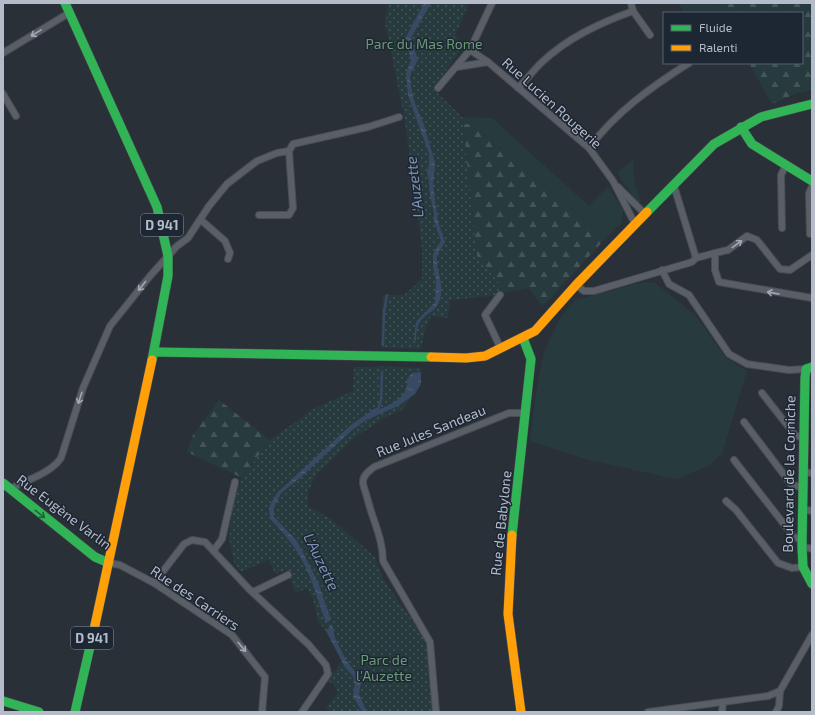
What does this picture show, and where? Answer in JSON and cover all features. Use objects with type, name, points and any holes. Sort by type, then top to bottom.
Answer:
[{"type":"main road","name":"D 941","points":[[65,3],[157,207],[168,256],[168,276],[154,352],[109,563],[75,712]]},
{"type":"main road","points":[[154,352],[427,358],[466,358],[485,356],[535,331],[576,285],[714,144],[741,127],[761,117],[812,104]]},
{"type":"main road","points":[[741,127],[752,144],[812,181]]},
{"type":"main road","name":"Rue de Babylone","points":[[521,712],[508,614],[512,535],[530,359],[530,352],[523,338]]},
{"type":"main road","name":"Boulevard de la Corniche","points":[[809,368],[806,441],[807,472],[803,488],[802,543],[803,567],[812,584]]},
{"type":"main road","name":"Rue Eugène Varlin","points":[[6,486],[95,557],[109,563]]},
{"type":"main road","points":[[3,701],[39,712]]},
{"type":"street","points":[[438,88],[470,50],[492,3]]},
{"type":"street","points":[[631,3],[633,11],[650,35]]},
{"type":"street","points":[[518,88],[541,62],[571,40],[604,22],[633,11]]},
{"type":"street","points":[[3,53],[69,13]]},
{"type":"street","name":"Rue Lucien Rougerie","points":[[470,50],[488,62],[589,148],[613,181],[636,224]]},
{"type":"street","name":"Rue Lucien Rougerie","points":[[457,67],[488,62]]},
{"type":"street","points":[[589,148],[604,127],[631,103],[661,80],[687,64]]},
{"type":"street","points":[[3,94],[16,116]]},
{"type":"street","points":[[259,215],[289,215],[293,208],[289,151],[293,144],[368,127],[399,117]]},
{"type":"street","points":[[6,486],[56,464],[61,458],[83,388],[110,326],[168,256],[188,238],[217,195],[244,170],[257,161],[289,151]]},
{"type":"street","points":[[782,228],[780,176],[786,165]]},
{"type":"street","name":"Rue Lucien Rougerie","points":[[613,181],[645,214]]},
{"type":"street","points":[[674,186],[696,258]]},
{"type":"street","points":[[810,234],[809,192],[812,187]]},
{"type":"street","points":[[201,220],[225,241],[230,253],[228,259]]},
{"type":"street","points":[[576,285],[584,291],[594,291],[692,262],[696,258],[728,250],[748,236],[757,240],[780,269],[790,270],[812,255]]},
{"type":"street","points":[[715,253],[715,270],[719,282],[812,298]]},
{"type":"street","points":[[662,270],[669,284],[689,295],[729,354],[746,364],[789,370],[809,368]]},
{"type":"street","points":[[500,295],[485,315],[501,349]]},
{"type":"street","points":[[762,393],[795,435],[806,441]]},
{"type":"street","name":"Rue Jules Sandeau","points":[[436,712],[430,642],[383,561],[383,549],[379,533],[368,504],[363,481],[367,473],[374,467],[509,413],[525,413]]},
{"type":"street","points":[[744,422],[791,484],[803,488]]},
{"type":"street","points":[[734,460],[794,537],[812,548]]},
{"type":"street","points":[[214,550],[222,539],[235,482]]},
{"type":"street","points":[[726,501],[736,510],[778,562],[792,568],[803,567]]},
{"type":"street","points":[[802,509],[812,511]]},
{"type":"street","points":[[154,583],[184,544],[192,540],[205,542],[253,592],[308,645],[328,670],[325,679],[302,712]]},
{"type":"street","name":"Rue des Carriers","points":[[109,563],[120,565],[154,583],[232,635],[265,677],[262,712]]},
{"type":"street","points":[[253,592],[288,575]]},
{"type":"street","points":[[776,712],[779,706],[780,691],[812,636]]},
{"type":"street","points":[[648,712],[768,696],[780,691]]},
{"type":"street","points":[[722,712],[723,702]]},
{"type":"green space","name":"Parc du Mas Rome","points":[[389,3],[469,3],[456,34],[462,48],[433,89],[462,117],[477,256],[506,292],[500,295],[450,300],[448,318],[431,316],[425,330],[421,349],[381,348],[383,295],[404,295],[422,279],[422,247],[405,121],[385,23]]},
{"type":"green space","points":[[679,3],[714,3],[734,12],[684,12]]},
{"type":"green space","points":[[714,3],[812,3],[812,90],[797,93],[772,104],[750,64],[803,64],[803,12],[734,12]]},
{"type":"green space","points":[[462,117],[492,118],[589,206],[608,187],[623,210],[622,222],[606,238],[471,125],[463,123]]},
{"type":"green space","points":[[463,123],[471,125],[606,238],[543,306],[528,288],[506,292],[503,290],[477,257]]},
{"type":"green space","points":[[633,160],[635,186],[641,201],[638,203],[617,173]]},
{"type":"green space","points":[[643,282],[655,283],[695,315],[726,358],[747,371],[722,454],[708,466],[676,479],[585,459],[530,441],[536,393],[544,352],[560,318],[575,300]]},
{"type":"green space","name":"Parc de l'Auzette","points":[[377,366],[421,368],[421,384],[402,410],[384,418],[353,439],[316,475],[308,491],[308,506],[332,520],[375,557],[383,579],[424,637],[427,651],[433,712],[331,712],[326,708],[338,692],[334,685],[327,680],[342,662],[329,635],[318,621],[313,599],[307,588],[296,593],[287,570],[276,574],[268,560],[241,572],[234,562],[229,538],[234,498],[242,478],[270,440],[315,408],[353,391],[354,367]]},
{"type":"green space","points":[[219,400],[270,440],[242,478],[187,452],[193,435]]},
{"type":"water","points":[[424,3],[431,3],[411,38],[418,60],[410,75],[414,101],[424,125],[435,163],[433,186],[438,222],[445,242],[437,255],[437,267],[441,283],[441,295],[439,302],[432,311],[421,320],[417,331],[416,341],[414,340],[416,322],[435,302],[436,279],[433,267],[433,254],[441,241],[434,221],[434,212],[430,196],[427,172],[429,154],[408,95],[406,73],[411,60],[406,40],[407,35]]},
{"type":"water","points":[[421,372],[421,384],[415,394],[398,406],[366,420],[351,431],[300,478],[281,493],[274,507],[274,517],[297,541],[318,582],[331,620],[326,623],[306,567],[292,544],[270,519],[269,507],[277,493],[352,424],[376,408],[380,409],[400,398],[406,390],[407,379],[412,373]]},
{"type":"water","points":[[332,624],[335,638],[346,660],[361,682],[359,694],[367,712],[361,710],[353,696],[355,683],[353,676],[345,667],[326,631]]},
{"type":"waterway","points":[[383,345],[384,311],[387,295]]},
{"type":"waterway","points":[[377,412],[381,400],[382,372]]},
{"type":"traffic: fast","points":[[65,3],[157,207],[168,256],[168,276],[152,360]]},
{"type":"traffic: fast","points":[[647,212],[714,144],[761,117],[812,104]]},
{"type":"traffic: fast","points":[[741,127],[752,144],[812,181]]},
{"type":"traffic: fast","points":[[512,535],[531,359],[523,338]]},
{"type":"traffic: fast","points":[[154,352],[431,357]]},
{"type":"traffic: fast","points":[[812,367],[806,369],[805,378],[802,546],[803,567],[812,584]]},
{"type":"traffic: fast","points":[[3,483],[95,557],[109,563]]},
{"type":"traffic: fast","points":[[75,712],[95,625]]},
{"type":"traffic: fast","points":[[3,701],[39,712]]},
{"type":"traffic: slow","points":[[431,357],[466,358],[485,356],[535,331],[576,285],[647,212]]},
{"type":"traffic: slow","points":[[95,625],[152,360]]},
{"type":"traffic: slow","points":[[512,535],[508,614],[521,712]]},
{"type":"water label","name":"L'Auzette","points":[[415,187]]},
{"type":"water label","name":"L'Auzette","points":[[321,562]]}]
